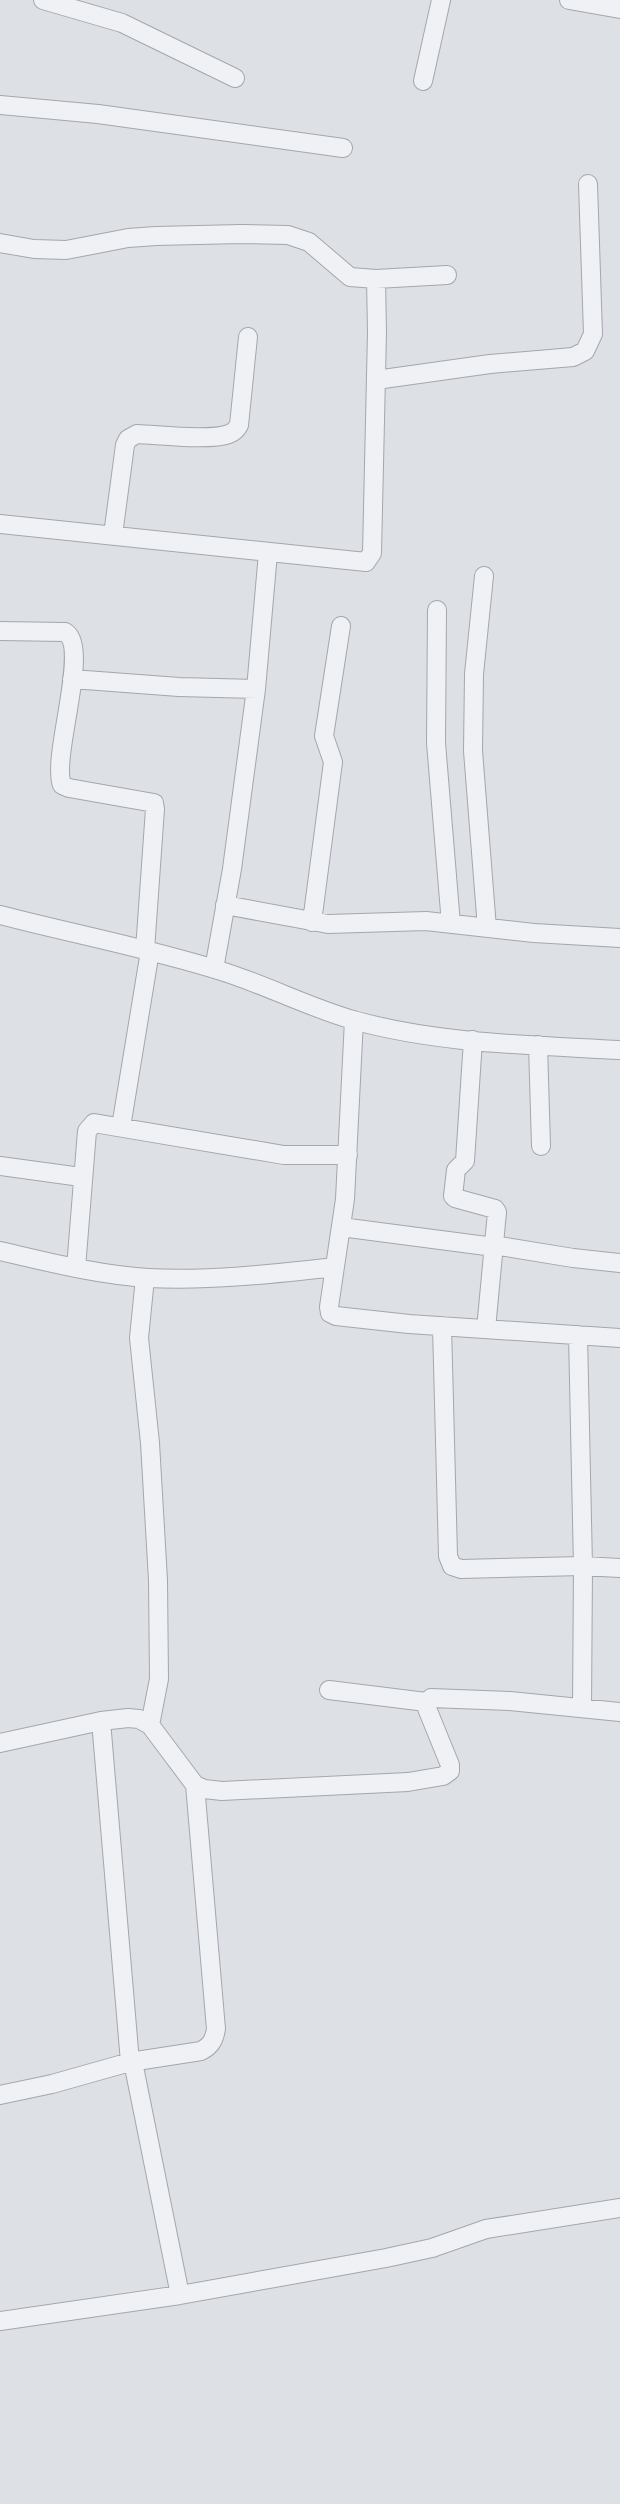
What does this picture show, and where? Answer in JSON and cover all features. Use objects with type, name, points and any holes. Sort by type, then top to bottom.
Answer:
[{"type":"street","points":[[43,0],[122,23],[235,78]]},
{"type":"street","points":[[423,81],[441,0]]},
{"type":"street","points":[[569,0],[617,6]]},
{"type":"street","points":[[0,105],[98,114],[343,148]]},
{"type":"street","points":[[376,380],[490,364],[573,357],[585,351],[593,334],[588,184]]},
{"type":"street","points":[[0,243],[34,249],[66,250],[128,238],[156,236],[288,235],[309,242],[350,277],[376,279],[447,275]]},
{"type":"street","points":[[0,524],[360,563],[370,558],[376,380],[376,279]]},
{"type":"street","points":[[113,535],[125,444],[133,435],[215,437],[236,430],[239,425],[248,337]]},
{"type":"street","points":[[214,969],[256,689],[268,553]]},
{"type":"street","points":[[484,576],[474,674],[472,751],[487,928]]},
{"type":"street","points":[[437,610],[436,743],[451,924]]},
{"type":"street","points":[[312,921],[333,762],[324,736],[341,626]]},
{"type":"street","points":[[0,631],[65,632],[70,635],[74,646],[60,769],[62,785],[154,803],[148,950],[121,1127]]},
{"type":"street","points":[[72,679],[179,687],[256,689]]},
{"type":"street","points":[[225,905],[328,924],[426,921],[620,938]]},
{"type":"street","points":[[0,915],[148,950],[214,969],[354,1020],[419,1034],[472,1040],[620,1050]]},
{"type":"street","points":[[354,1020],[348,1155],[330,1313],[336,1316],[442,1326],[620,1338]]},
{"type":"street","points":[[472,1040],[465,1161],[456,1170],[453,1196],[496,1210],[486,1329]]},
{"type":"street","points":[[538,1045],[541,1146]]},
{"type":"street","points":[[76,1268],[81,1178],[88,1127],[98,1122],[284,1155],[348,1155]]},
{"type":"street","points":[[0,1166],[81,1178]]},
{"type":"street","points":[[341,1227],[620,1263]]},
{"type":"street","points":[[0,1251],[76,1268],[146,1278],[233,1278],[335,1267]]},
{"type":"street","points":[[146,1278],[139,1338],[150,1443],[158,1581],[159,1679],[150,1725]]},
{"type":"street","points":[[442,1326],[448,1556],[452,1566],[461,1569],[583,1566],[620,1568]]},
{"type":"street","points":[[578,1335],[583,1566],[582,1708]]},
{"type":"street","points":[[329,1690],[426,1702],[436,1697],[510,1701],[620,1712]]},
{"type":"street","points":[[0,1743],[101,1721],[135,1718],[150,1725],[195,1785],[204,1790],[408,1782],[442,1776],[450,1771],[450,1765],[426,1702]]},
{"type":"street","points":[[101,1721],[132,2062],[180,2295]]},
{"type":"street","points":[[0,2095],[52,2084],[132,2062],[201,2051],[209,2047],[216,2029],[195,1785]]},
{"type":"street","points":[[0,2321],[180,2295],[420,2251],[486,2229],[620,2208]]}]
